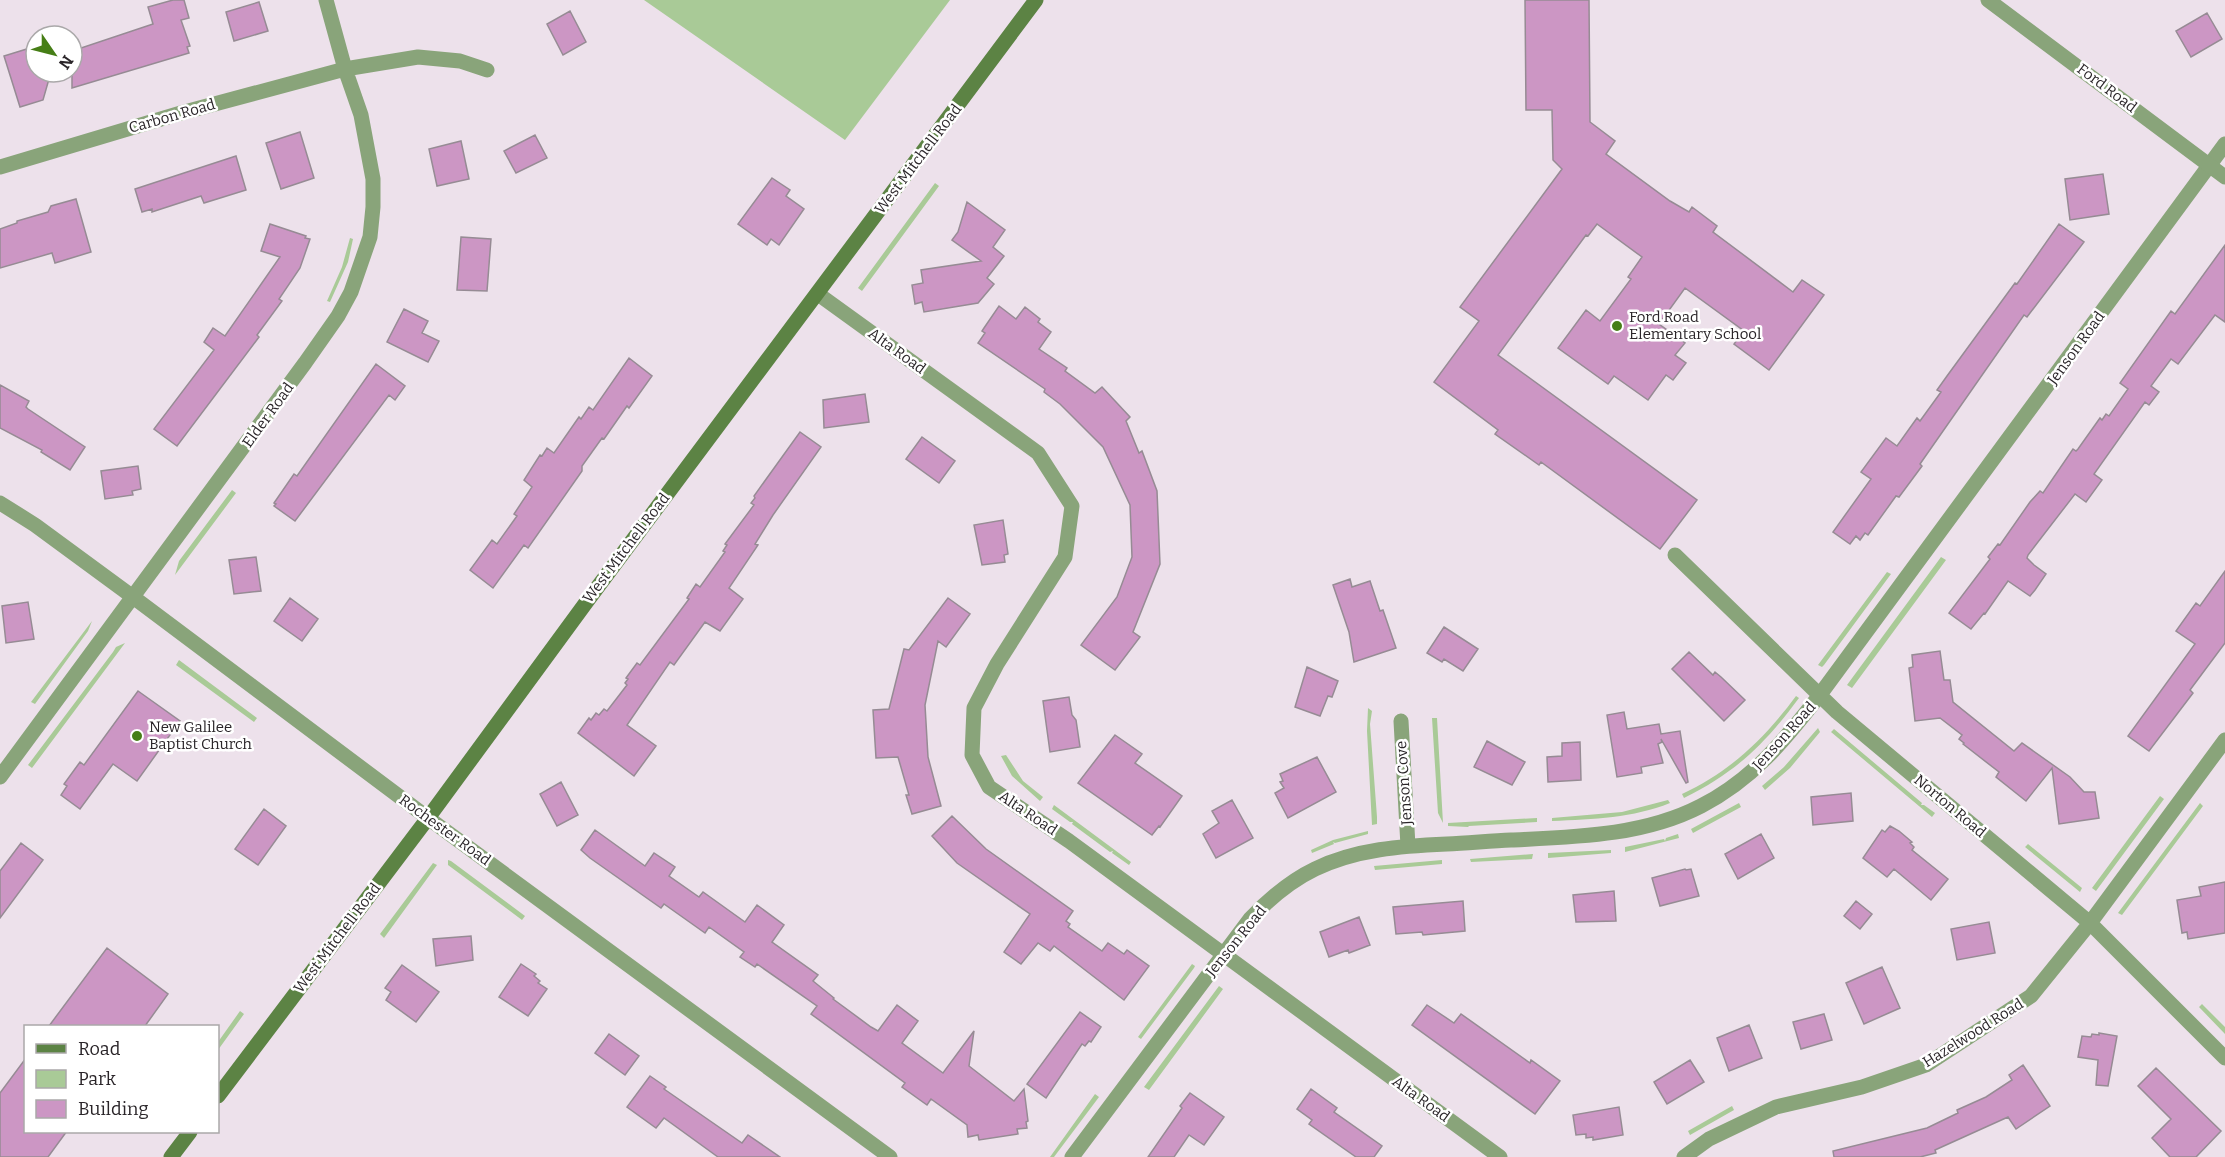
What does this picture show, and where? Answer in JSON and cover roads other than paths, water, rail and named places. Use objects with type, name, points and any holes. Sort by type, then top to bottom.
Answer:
[{"type":"main road","name":"West Mitchell Road","points":[[219,1095],[428,818],[1036,0]]},
{"type":"main road","points":[[171,1157],[189,1133]]},
{"type":"street","name":"Elder Road","points":[[0,777],[305,363],[338,316],[351,292],[370,237],[373,179],[361,116],[326,0]]},
{"type":"street","name":"Ford Road","points":[[1988,0],[2225,177]]},
{"type":"street","name":"Carbon Road","points":[[0,167],[203,107],[345,69],[418,57],[460,61],[487,70]]},
{"type":"street","name":"Jenson Road","points":[[1072,1157],[1250,919],[1265,904],[1300,877],[1341,858],[1364,852],[1408,846],[1616,832],[1651,825],[1682,815],[1718,797],[1761,765],[1783,742],[1819,696],[2225,144]]},
{"type":"street","name":"Alta Road","points":[[818,294],[1038,453],[1072,506],[1065,557],[997,664],[974,708],[972,754],[989,787],[1069,841],[1500,1157]]},
{"type":"street","name":"Rochester Road","points":[[0,503],[35,525],[133,597],[428,818],[890,1157]]},
{"type":"street","name":"Norton Road","points":[[1675,555],[1743,619],[1819,696],[2090,923],[2225,1058]]},
{"type":"street","name":"Jenson Cove","points":[[1401,721],[1408,846]]},
{"type":"street","name":"Hazelwood Road","points":[[1684,1157],[1709,1139],[1776,1107],[1862,1087],[1926,1065],[2031,996],[2090,923],[2225,740]]},
{"type":"place","name":"Ford Road Elementary School","points":[[1617,326]]},
{"type":"place","name":"New Galilee Baptist Church","points":[[137,736]]}]
